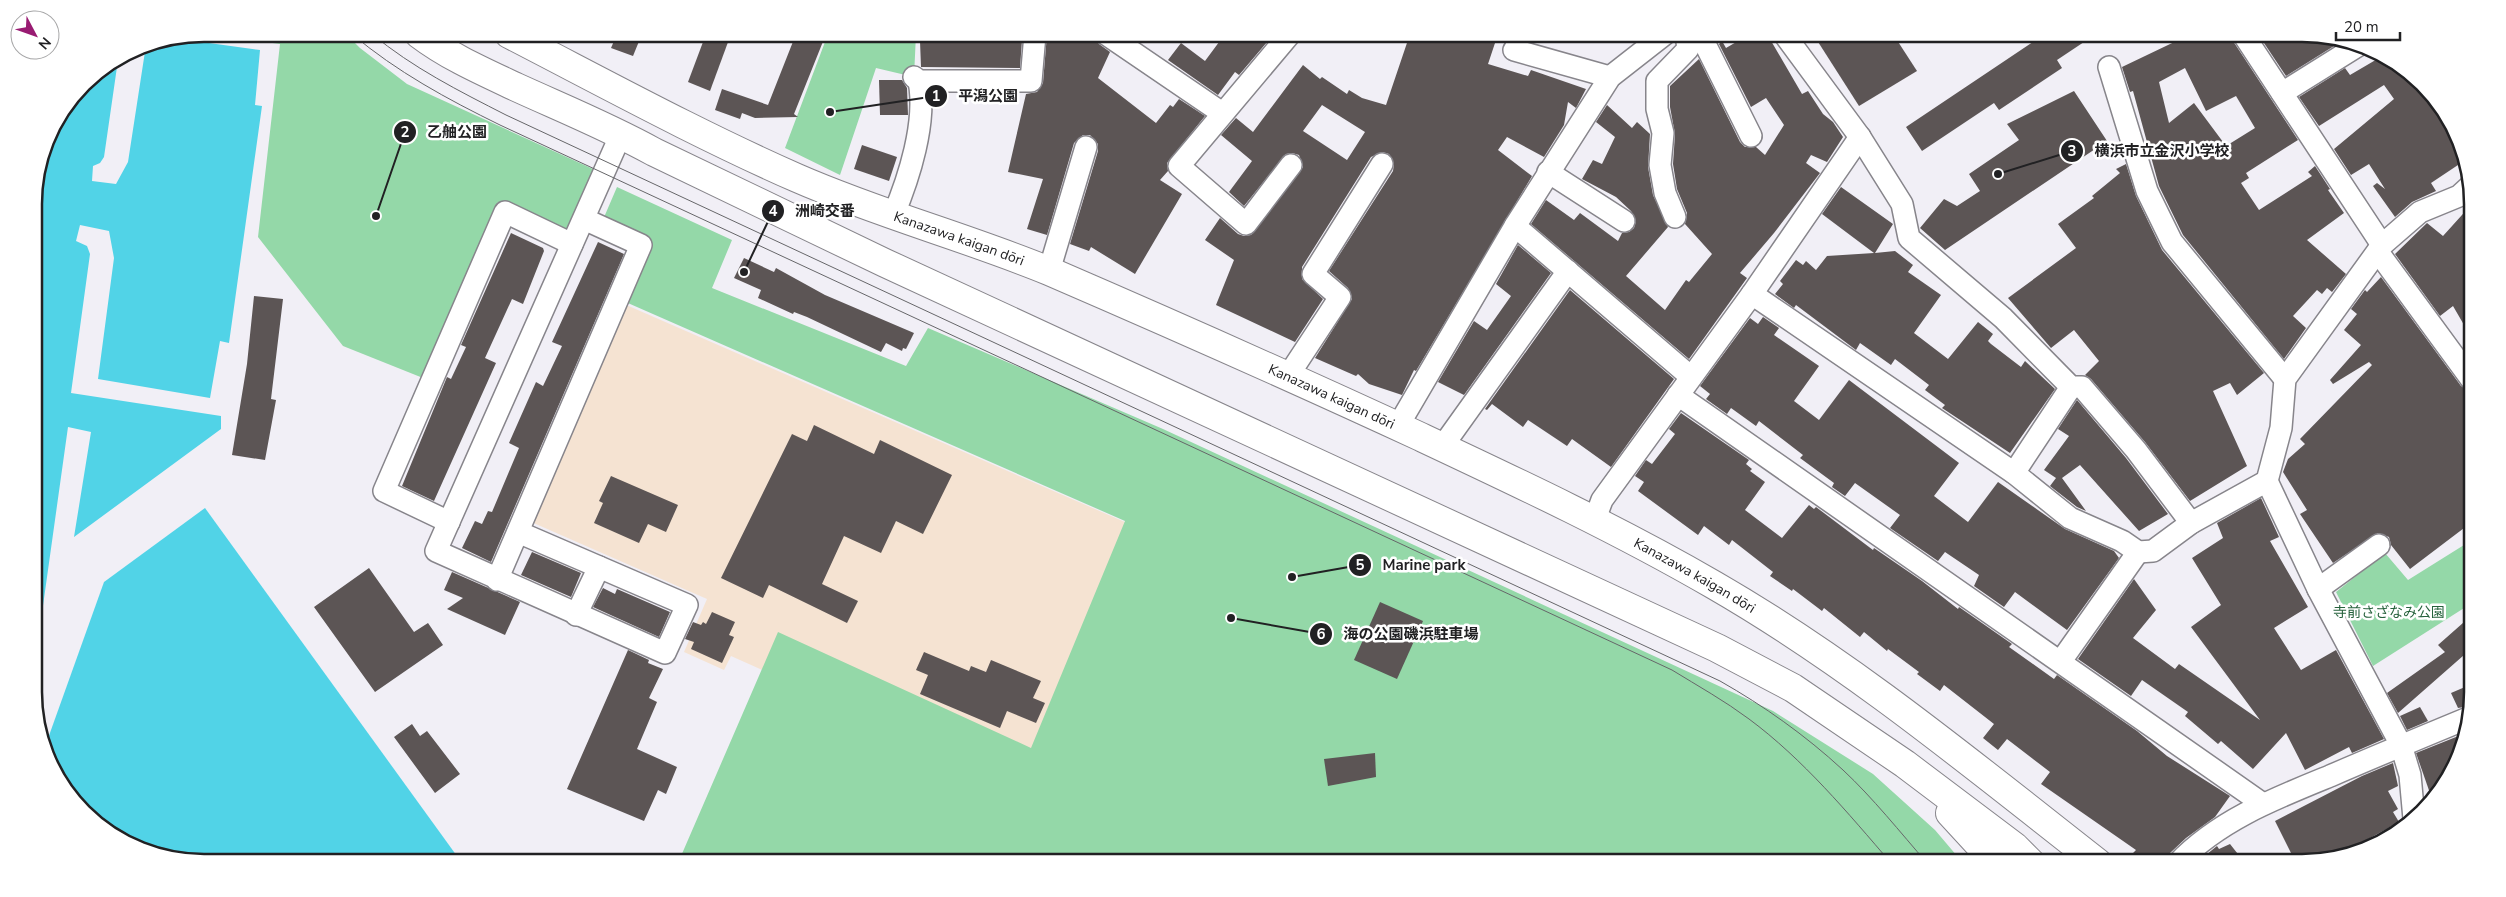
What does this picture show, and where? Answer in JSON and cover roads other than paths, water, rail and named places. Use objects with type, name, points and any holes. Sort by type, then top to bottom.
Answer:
[{"type":"street","points":[[1283,42],[1179,166],[1246,224],[1291,165]]},
{"type":"street","points":[[1398,426],[1515,226],[1610,77],[1654,42]]},
{"type":"street","points":[[1675,217],[1665,193],[1660,165],[1663,133],[1657,109],[1657,81],[1688,49],[1687,42]]},
{"type":"street","points":[[1704,42],[1752,136]]},
{"type":"street","points":[[1790,42],[1860,137],[1902,204],[1908,238],[2003,318],[2071,387],[2082,387],[2136,450],[2191,523]]},
{"type":"street","points":[[2249,42],[2380,249],[2464,369]]},
{"type":"street","points":[[430,43],[482,71],[621,134],[654,152],[886,263],[1717,648],[1793,688],[1905,764],[2015,847],[2022,854]]},
{"type":"street","name":"Kanazawa kaigan dōri","points":[[526,43],[677,122],[797,178],[893,216],[1004,252],[1049,271],[1288,376],[1595,519],[1716,586],[1847,670],[1926,728],[2087,854]]},
{"type":"street","points":[[893,216],[921,123],[922,97],[917,79],[1031,81],[1034,43]]},
{"type":"street","points":[[1119,43],[1222,113]]},
{"type":"street","points":[[1514,50],[1610,77]]},
{"type":"street","points":[[2282,93],[2350,50]]},
{"type":"street","points":[[2109,67],[2147,191],[2172,242],[2285,379]]},
{"type":"street","points":[[518,532],[687,605],[665,653],[497,580],[436,551],[621,134]]},
{"type":"street","points":[[1595,519],[1602,500],[1752,294],[1860,137]]},
{"type":"street","points":[[1049,271],[1086,147]]},
{"type":"street","points":[[1288,376],[1340,297],[1313,274],[1382,164]]},
{"type":"street","points":[[1548,172],[1624,221]]},
{"type":"street","points":[[2413,810],[2410,775],[2401,745],[2318,589],[2267,481],[2281,428],[2285,379],[2380,249],[2420,212],[2459,196],[2463,193]]},
{"type":"street","points":[[449,522],[384,491],[505,212],[572,244]]},
{"type":"street","points":[[497,580],[641,245],[584,218]]},
{"type":"street","points":[[1515,226],[1691,377]]},
{"type":"street","points":[[1442,447],[1568,271]]},
{"type":"street","points":[[1752,294],[2014,473],[2070,518],[2122,541],[2138,552],[2153,551],[2191,523],[2267,481]]},
{"type":"street","points":[[2014,473],[2071,387]]},
{"type":"street","points":[[1678,395],[2263,804]]},
{"type":"street","points":[[2318,589],[2379,545]]},
{"type":"street","points":[[2061,661],[2138,552]]},
{"type":"street","points":[[576,614],[598,567]]},
{"type":"street","points":[[2187,854],[2231,822],[2263,804],[2461,721]]},
{"type":"street","points":[[1905,764],[1988,854]]},
{"type":"water","points":[[194,43],[209,43],[260,50],[255,105],[262,106],[229,343],[220,341],[210,398],[98,379],[114,258],[109,231],[80,225],[76,241],[87,246],[90,254],[71,393],[221,416],[221,429],[74,537],[91,432],[68,427],[42,612],[44,184],[48,163],[55,143],[70,115],[98,83],[117,69],[104,157],[100,163],[93,166],[92,181],[116,184],[128,162],[145,54],[173,46]]},
{"type":"water","points":[[205,508],[456,855],[205,855],[184,853],[163,849],[133,838],[98,814],[70,782],[59,764],[49,736],[104,582]]},
{"type":"tram line","points":[[363,43],[423,84],[500,125],[1672,670],[1740,712],[1788,751],[1824,787],[1883,854]]},
{"type":"tram line","points":[[384,43],[420,68],[506,115],[1720,681],[1784,722],[1829,757],[1865,792],[1919,854]]},
{"type":"place","name":"平潟公園","points":[[830,112]]},
{"type":"place","name":"横浜市立金沢小学校","points":[[1998,174]]},
{"type":"place","name":"乙舳公園","points":[[376,216]]},
{"type":"place","name":"洲崎交番","points":[[744,272]]},
{"type":"place","name":"Marine park","points":[[1292,577]]},
{"type":"place","name":"海の公園磯浜駐車場","points":[[1231,618]]},
{"type":"park label","name":"寺前さざなみ公園","points":[[2389,612]]}]
